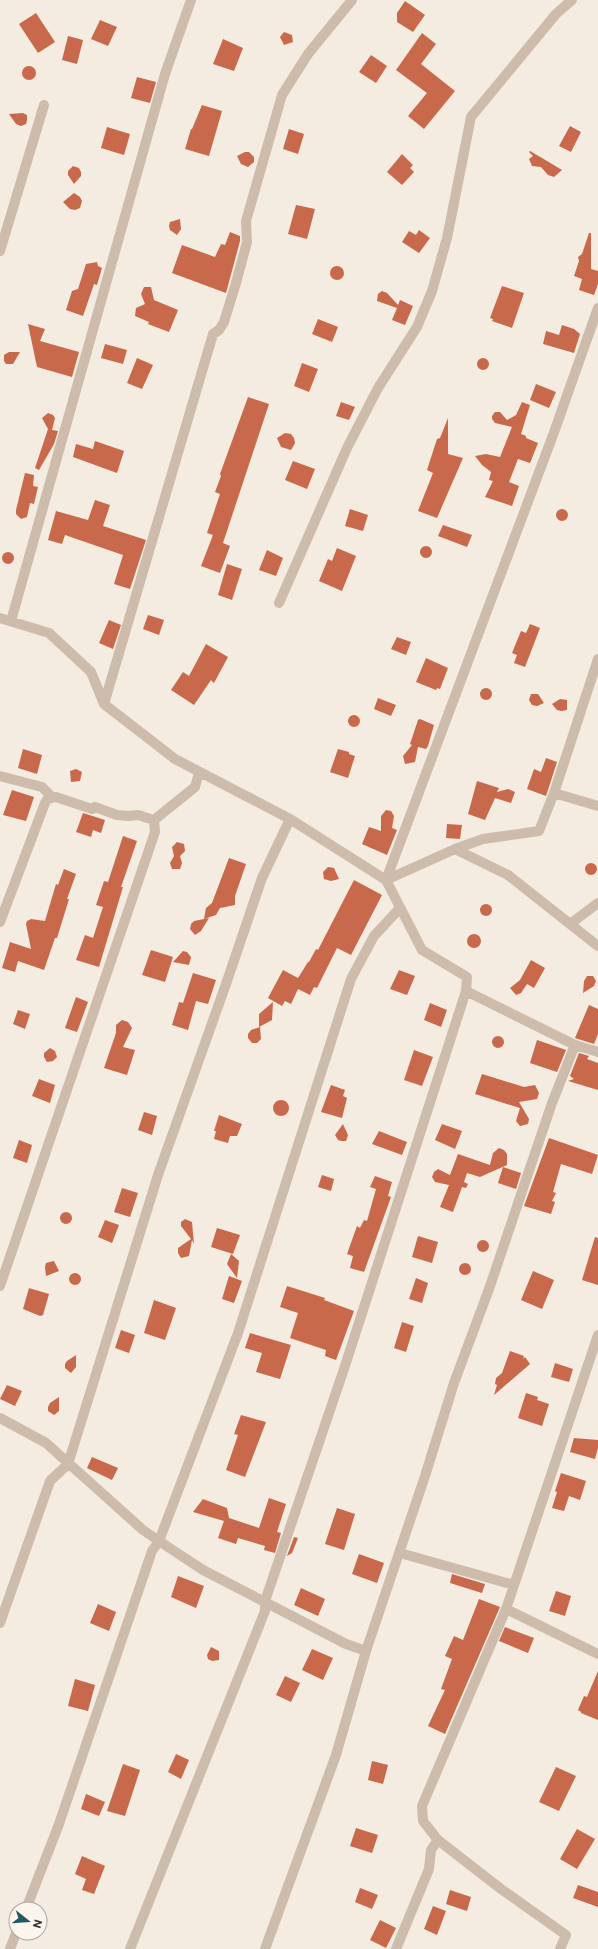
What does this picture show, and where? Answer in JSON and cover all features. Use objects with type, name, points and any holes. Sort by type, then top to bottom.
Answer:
[{"type":"street","points":[[10,621],[163,81],[191,0]]},
{"type":"street","points":[[104,704],[213,334],[219,330],[224,322],[236,283],[247,242],[246,221],[282,95],[308,54],[352,0]]},
{"type":"street","points":[[279,603],[348,448],[378,388],[417,327],[432,291],[447,238],[471,117],[556,14],[572,0]]},
{"type":"street","points":[[0,251],[44,105]]},
{"type":"street","points":[[386,880],[553,435],[598,308]]},
{"type":"street","points":[[0,618],[49,633],[91,672],[104,704],[175,759],[199,773],[290,819],[386,880],[422,950],[467,977],[466,991],[345,1366],[265,1601],[265,1610],[130,1949]]},
{"type":"street","points":[[386,880],[455,849],[483,839],[539,831],[554,793],[598,659]]},
{"type":"street","points":[[154,820],[194,787],[199,773]]},
{"type":"street","points":[[0,776],[42,787],[50,795],[45,803],[0,922]]},
{"type":"street","points":[[554,793],[598,806]]},
{"type":"street","points":[[48,799],[56,797],[92,809],[94,807],[117,815],[138,815],[154,820]]},
{"type":"street","points":[[0,1623],[50,1480],[68,1464],[158,1175],[262,878],[290,819]]},
{"type":"street","points":[[0,1286],[155,832],[154,820]]},
{"type":"street","points":[[455,849],[508,874],[598,946]]},
{"type":"street","points":[[570,924],[598,903]]},
{"type":"street","points":[[29,1901],[61,1817],[152,1551],[159,1541],[238,1333],[351,979],[374,936],[400,908]]},
{"type":"street","points":[[466,991],[574,1045],[598,1052]]},
{"type":"street","points":[[265,1949],[336,1755],[366,1651],[400,1553],[454,1383],[489,1289],[552,1103],[574,1045]]},
{"type":"street","points":[[560,1949],[566,1935],[500,1889],[438,1840],[423,1821],[422,1806],[506,1609],[598,1335]]},
{"type":"street","points":[[0,1418],[46,1443],[143,1530],[203,1570],[346,1644],[366,1651]]},
{"type":"street","points":[[400,1553],[514,1585]]},
{"type":"street","points":[[506,1609],[598,1654]]},
{"type":"street","points":[[396,1949],[428,1869],[431,1850],[438,1840]]},
{"type":"building","points":[[405,1],[425,15],[413,32],[397,22],[397,13]]},
{"type":"building","points":[[36,13],[55,42],[38,53],[19,24]]},
{"type":"building","points":[[100,20],[117,27],[108,46],[91,39]]},
{"type":"building","points":[[284,32],[292,35],[293,42],[284,45],[280,37]]},
{"type":"building","points":[[422,33],[436,44],[421,64],[455,91],[424,129],[408,116],[427,93],[396,70]]},
{"type":"building","points":[[68,36],[83,40],[77,64],[62,60]]},
{"type":"building","points":[[223,39],[243,48],[234,71],[213,64]]},
{"type":"building","points":[[371,55],[387,66],[376,83],[359,72]]},
{"type":"building","points":[[29,66],[34,68],[36,73],[34,78],[29,80],[24,78],[22,73],[24,68]]},
{"type":"building","points":[[137,77],[156,82],[150,103],[131,98]]},
{"type":"building","points":[[202,105],[222,111],[209,156],[185,149],[191,129]]},
{"type":"building","points":[[23,113],[27,115],[27,120],[26,124],[21,126],[16,124],[9,114]]},
{"type":"building","points":[[570,126],[581,132],[571,152],[559,146]]},
{"type":"building","points":[[107,127],[130,134],[124,155],[101,148]]},
{"type":"building","points":[[289,129],[304,134],[298,154],[283,149]]},
{"type":"building","points":[[530,151],[562,170],[554,177],[548,175],[541,167],[532,166],[529,159],[533,156],[529,152]]},
{"type":"building","points":[[245,152],[249,152],[254,157],[254,162],[248,167],[241,164],[237,156]]},
{"type":"building","points":[[402,154],[413,165],[410,168],[414,172],[402,185],[387,172]]},
{"type":"building","points":[[73,166],[79,168],[81,172],[81,176],[74,184],[68,175],[68,171]]},
{"type":"building","points":[[74,193],[80,197],[82,201],[80,208],[75,210],[70,209],[63,202]]},
{"type":"building","points":[[296,205],[315,209],[307,239],[288,234]]},
{"type":"building","points":[[180,219],[181,229],[177,235],[170,230],[169,226],[170,222]]},
{"type":"building","points":[[419,230],[430,238],[419,253],[402,242],[409,231],[416,235]]},
{"type":"building","points":[[230,232],[240,236],[240,241],[226,293],[172,273],[182,245],[215,257],[221,244],[225,245]]},
{"type":"building","points":[[589,233],[591,233],[591,269],[598,271],[598,284],[594,295],[579,290],[582,279],[574,276],[579,261],[578,257],[582,254]]},
{"type":"building","points":[[97,262],[98,266],[102,268],[97,285],[94,284],[83,316],[66,310],[72,291],[78,289],[86,264]]},
{"type":"building","points":[[334,266],[340,266],[344,270],[344,276],[340,280],[334,280],[330,276],[330,270]]},
{"type":"building","points":[[502,286],[524,293],[512,328],[492,321],[493,319],[490,318]]},
{"type":"building","points":[[144,287],[151,287],[154,300],[178,310],[169,332],[148,324],[149,322],[135,316],[136,308],[145,304],[141,294]]},
{"type":"building","points":[[382,291],[387,293],[398,305],[400,300],[413,306],[405,325],[392,320],[397,308],[377,301],[378,294]]},
{"type":"building","points":[[318,319],[338,327],[332,342],[312,334]]},
{"type":"building","points":[[28,324],[45,329],[40,341],[79,352],[72,377],[37,367]]},
{"type":"building","points":[[562,325],[574,329],[580,334],[574,353],[543,344],[546,331],[559,335]]},
{"type":"building","points":[[105,344],[127,350],[123,364],[101,358]]},
{"type":"building","points":[[9,352],[20,352],[13,364],[6,364],[4,361],[4,355]]},
{"type":"building","points":[[137,358],[153,365],[142,389],[127,383]]},
{"type":"building","points":[[481,358],[485,358],[489,364],[485,370],[481,370],[477,366],[477,362]]},
{"type":"building","points":[[302,363],[318,369],[309,392],[294,386]]},
{"type":"building","points":[[536,384],[556,392],[549,408],[530,400]]},
{"type":"building","points":[[248,397],[269,404],[223,543],[230,546],[220,573],[201,566],[213,535],[207,533],[220,494],[215,492],[221,476],[220,474]]},
{"type":"building","points":[[341,402],[355,407],[349,420],[336,416]]},
{"type":"building","points":[[522,402],[530,405],[521,434],[538,443],[530,463],[518,459],[509,482],[519,486],[512,506],[485,497],[493,481],[489,480],[491,472],[482,465],[475,456],[486,454],[500,457],[512,427],[495,423],[492,416],[495,412],[500,412],[507,420],[516,415]]},
{"type":"building","points":[[48,413],[53,415],[55,418],[52,430],[58,431],[54,444],[39,470],[35,468],[48,429],[42,418]]},
{"type":"building","points":[[448,418],[448,454],[463,458],[437,518],[418,511],[433,473],[427,470],[437,439],[440,438]]},
{"type":"building","points":[[285,433],[291,434],[294,438],[295,443],[291,450],[281,447],[277,438]]},
{"type":"building","points":[[95,441],[124,451],[117,473],[73,457],[76,444],[93,449]]},
{"type":"building","points":[[293,461],[315,469],[307,489],[285,480]]},
{"type":"building","points":[[25,473],[34,475],[33,486],[38,487],[34,504],[30,503],[27,517],[21,519],[16,514],[16,510]]},
{"type":"building","points":[[95,500],[110,505],[103,526],[146,540],[130,589],[114,584],[123,555],[65,535],[62,544],[48,540],[56,511],[88,520]]},
{"type":"building","points":[[350,509],[368,515],[363,531],[345,526]]},
{"type":"building","points":[[560,509],[564,509],[568,515],[564,521],[560,521],[556,517],[556,513]]},
{"type":"building","points":[[443,525],[472,535],[467,547],[438,536]]},
{"type":"building","points":[[424,546],[428,546],[432,552],[428,558],[424,558],[420,554],[420,550]]},
{"type":"building","points":[[337,548],[356,556],[342,591],[319,581],[328,559],[332,561]]},
{"type":"building","points":[[267,550],[283,558],[276,576],[259,570]]},
{"type":"building","points":[[6,552],[10,552],[14,558],[10,564],[6,564],[2,560],[2,556]]},
{"type":"building","points":[[227,564],[242,569],[232,600],[218,595]]},
{"type":"building","points":[[148,615],[164,620],[159,635],[143,629]]},
{"type":"building","points":[[109,620],[121,625],[113,649],[99,643]]},
{"type":"building","points":[[530,624],[540,628],[525,667],[514,663],[517,655],[512,653],[521,631],[526,633]]},
{"type":"building","points":[[397,637],[411,642],[406,655],[391,649]]},
{"type":"building","points":[[206,644],[228,657],[214,683],[211,680],[194,705],[171,690],[183,672],[189,676]]},
{"type":"building","points":[[426,658],[448,668],[440,689],[437,688],[436,690],[416,682]]},
{"type":"building","points":[[484,688],[488,688],[492,694],[488,700],[484,700],[480,696],[480,692]]},
{"type":"building","points":[[531,694],[538,694],[544,703],[537,706],[532,705],[529,700]]},
{"type":"building","points":[[378,698],[396,705],[391,716],[374,709]]},
{"type":"building","points":[[560,699],[567,700],[567,710],[557,710],[552,704]]},
{"type":"building","points":[[356,715],[359,716],[359,726],[352,727],[349,726],[348,719],[349,716]]},
{"type":"building","points":[[420,719],[434,725],[428,746],[426,749],[418,747],[415,762],[405,764],[403,756],[412,745],[410,744],[418,720]]},
{"type":"building","points":[[23,749],[42,755],[37,774],[18,768]]},
{"type":"building","points":[[338,749],[349,752],[349,754],[355,756],[348,778],[330,772]]},
{"type":"building","points":[[546,758],[557,762],[546,796],[527,789],[534,769],[541,772]]},
{"type":"building","points":[[76,769],[82,772],[80,781],[71,782],[70,771]]},
{"type":"building","points":[[477,781],[499,788],[497,792],[508,789],[515,792],[511,803],[495,798],[485,820],[468,814]]},
{"type":"building","points":[[12,790],[34,797],[26,821],[3,815]]},
{"type":"building","points":[[386,810],[391,811],[394,816],[392,828],[397,830],[387,855],[362,844],[369,827],[381,831],[381,816]]},
{"type":"building","points":[[83,813],[105,820],[101,833],[93,830],[91,837],[76,832]]},
{"type":"building","points":[[447,824],[462,825],[460,839],[446,838]]},
{"type":"building","points":[[123,836],[137,841],[121,887],[123,887],[99,967],[76,960],[85,935],[93,938],[103,907],[96,905],[104,881],[108,882]]},
{"type":"building","points":[[177,842],[184,844],[185,851],[180,856],[182,863],[180,869],[172,869],[170,863],[174,856],[172,847]]},
{"type":"building","points":[[229,858],[246,864],[235,896],[235,905],[220,908],[216,915],[204,919],[206,908],[212,903]]},
{"type":"building","points":[[589,863],[593,863],[597,869],[593,875],[589,875],[585,871],[585,867]]},
{"type":"building","points":[[328,867],[334,868],[339,879],[331,881],[324,879],[323,872]]},
{"type":"building","points":[[64,869],[76,874],[67,899],[69,899],[57,938],[55,938],[44,970],[18,961],[15,972],[2,968],[10,942],[31,949],[26,924],[27,921],[31,919],[45,921],[56,884],[58,885]]},
{"type":"building","points":[[354,880],[382,895],[351,955],[337,948],[317,988],[314,987],[310,995],[298,989],[291,1004],[285,1001],[282,1006],[268,998],[283,970],[298,978],[316,949],[318,950]]},
{"type":"building","points":[[484,904],[488,904],[492,910],[488,916],[484,916],[480,912],[480,908]]},
{"type":"building","points":[[209,918],[201,931],[195,935],[190,929],[191,924],[194,921]]},
{"type":"building","points":[[471,934],[477,934],[481,938],[481,944],[477,948],[471,948],[467,944],[467,938]]},
{"type":"building","points":[[151,950],[173,957],[165,982],[142,975]]},
{"type":"building","points":[[183,951],[187,952],[191,957],[189,965],[173,962]]},
{"type":"building","points":[[531,960],[545,968],[534,988],[527,984],[521,993],[516,995],[510,988],[520,980]]},
{"type":"building","points":[[399,970],[415,976],[407,995],[390,989]]},
{"type":"building","points":[[193,973],[216,980],[208,1004],[196,1001],[188,1030],[172,1025],[179,1002],[183,1003]]},
{"type":"building","points":[[587,976],[593,976],[596,981],[594,986],[583,993],[584,981]]},
{"type":"building","points":[[76,997],[88,1002],[77,1032],[65,1028]]},
{"type":"building","points":[[273,1002],[272,1020],[259,1027],[259,1014]]},
{"type":"building","points":[[430,1003],[447,1010],[441,1027],[424,1020]]},
{"type":"building","points":[[589,1005],[598,1009],[598,1034],[594,1044],[575,1038]]},
{"type":"building","points":[[18,1010],[30,1014],[25,1029],[13,1024]]},
{"type":"building","points":[[122,1020],[128,1022],[132,1028],[123,1047],[135,1050],[127,1075],[104,1068],[116,1033],[116,1025]]},
{"type":"building","points":[[260,1027],[261,1039],[257,1043],[252,1043],[248,1038],[248,1034],[251,1030]]},
{"type":"building","points":[[496,1036],[500,1036],[504,1042],[500,1048],[496,1048],[492,1044],[492,1040]]},
{"type":"building","points":[[537,1040],[566,1050],[557,1072],[530,1063]]},
{"type":"building","points":[[50,1048],[55,1051],[57,1057],[53,1061],[47,1062],[44,1057],[44,1053]]},
{"type":"building","points":[[414,1050],[433,1057],[422,1086],[404,1080]]},
{"type":"building","points":[[579,1053],[589,1056],[587,1059],[598,1063],[598,1090],[568,1081],[574,1079],[570,1076]]},
{"type":"building","points":[[482,1074],[524,1087],[535,1085],[539,1093],[537,1099],[519,1102],[529,1119],[528,1124],[520,1126],[516,1121],[520,1108],[475,1094]]},
{"type":"building","points":[[39,1079],[55,1085],[50,1103],[32,1096]]},
{"type":"building","points":[[331,1085],[345,1090],[343,1096],[347,1098],[342,1118],[321,1112]]},
{"type":"building","points":[[281,1100],[288,1105],[289,1108],[284,1115],[281,1116],[274,1111],[273,1108],[278,1101]]},
{"type":"building","points":[[144,1112],[157,1116],[152,1135],[138,1130]]},
{"type":"building","points":[[219,1115],[242,1124],[237,1136],[230,1136],[228,1143],[214,1139],[216,1131],[214,1131]]},
{"type":"building","points":[[343,1124],[348,1135],[346,1141],[338,1140],[335,1135]]},
{"type":"building","points":[[442,1124],[462,1131],[455,1149],[435,1140]]},
{"type":"building","points":[[379,1131],[407,1142],[402,1155],[372,1144]]},
{"type":"building","points":[[549,1138],[598,1155],[592,1174],[561,1164],[553,1192],[556,1193],[552,1201],[555,1202],[551,1214],[524,1206]]},
{"type":"building","points":[[19,1140],[32,1145],[27,1163],[13,1158]]},
{"type":"building","points":[[499,1148],[504,1150],[507,1154],[507,1165],[480,1177],[467,1173],[464,1182],[468,1184],[466,1188],[462,1187],[453,1212],[440,1207],[449,1185],[435,1182],[432,1177],[434,1172],[438,1169],[450,1175],[458,1154],[490,1165],[493,1153]]},
{"type":"building","points":[[503,1167],[521,1173],[516,1189],[498,1183]]},
{"type":"building","points":[[322,1175],[334,1179],[331,1191],[318,1187]]},
{"type":"building","points":[[375,1176],[392,1182],[388,1196],[391,1197],[364,1272],[350,1268],[353,1256],[347,1254],[357,1226],[360,1228],[364,1220],[367,1221],[376,1189],[370,1187]]},
{"type":"building","points":[[122,1188],[138,1193],[130,1217],[114,1212]]},
{"type":"building","points":[[64,1212],[68,1212],[72,1218],[68,1224],[64,1224],[60,1220],[60,1216]]},
{"type":"building","points":[[185,1219],[192,1222],[194,1244],[192,1240],[189,1256],[181,1258],[178,1253],[178,1248],[191,1239],[181,1226],[181,1222]]},
{"type":"building","points":[[105,1220],[119,1225],[112,1243],[98,1237]]},
{"type":"building","points":[[217,1228],[240,1235],[233,1254],[211,1247]]},
{"type":"building","points":[[418,1236],[438,1242],[432,1263],[412,1257]]},
{"type":"building","points":[[595,1237],[598,1238],[598,1285],[582,1280]]},
{"type":"building","points":[[481,1240],[485,1240],[489,1246],[485,1252],[481,1252],[477,1248],[477,1244]]},
{"type":"building","points":[[231,1254],[239,1261],[237,1278],[227,1264]]},
{"type":"building","points":[[54,1261],[59,1271],[46,1276],[46,1263]]},
{"type":"building","points":[[463,1263],[467,1263],[471,1269],[467,1275],[463,1275],[459,1271],[459,1267]]},
{"type":"building","points":[[533,1271],[554,1280],[542,1309],[521,1300]]},
{"type":"building","points":[[73,1273],[77,1273],[81,1279],[77,1285],[73,1285],[69,1281],[69,1277]]},
{"type":"building","points":[[229,1276],[242,1281],[234,1303],[222,1299]]},
{"type":"building","points":[[416,1278],[428,1283],[422,1303],[409,1299]]},
{"type":"building","points":[[287,1286],[325,1298],[324,1300],[354,1311],[336,1360],[325,1356],[326,1350],[290,1338],[298,1313],[280,1307]]},
{"type":"building","points":[[29,1288],[49,1294],[43,1315],[40,1316],[23,1309]]},
{"type":"building","points":[[154,1300],[176,1308],[165,1340],[144,1333]]},
{"type":"building","points":[[402,1322],[414,1326],[406,1352],[394,1348]]},
{"type":"building","points":[[121,1330],[135,1335],[129,1353],[115,1348]]},
{"type":"building","points":[[250,1333],[291,1345],[280,1379],[256,1372],[262,1353],[245,1348]]},
{"type":"building","points":[[510,1351],[524,1356],[523,1359],[525,1357],[530,1364],[494,1395],[497,1385],[495,1384],[496,1378],[502,1373]]},
{"type":"building","points":[[76,1355],[76,1367],[71,1373],[65,1368],[65,1364]]},
{"type":"building","points":[[555,1363],[573,1369],[569,1382],[551,1377]]},
{"type":"building","points":[[7,1385],[22,1391],[15,1406],[0,1399]]},
{"type":"building","points":[[526,1393],[538,1397],[537,1400],[549,1404],[542,1426],[518,1418]]},
{"type":"building","points":[[59,1397],[59,1411],[54,1415],[48,1411],[48,1407],[50,1403]]},
{"type":"building","points":[[241,1415],[266,1422],[245,1477],[226,1470],[238,1435],[234,1434]]},
{"type":"building","points":[[574,1438],[598,1440],[598,1448],[595,1459],[570,1452]]},
{"type":"building","points":[[92,1457],[118,1468],[112,1480],[87,1468]]},
{"type":"building","points":[[561,1473],[586,1481],[580,1500],[569,1496],[564,1511],[552,1508],[557,1492],[555,1491]]},
{"type":"building","points":[[269,1498],[286,1504],[277,1532],[281,1533],[275,1553],[264,1550],[265,1546],[238,1538],[236,1544],[218,1538],[224,1521],[193,1512],[203,1499],[227,1508],[229,1518],[259,1528]]},
{"type":"building","points":[[337,1508],[355,1514],[344,1550],[325,1544]]},
{"type":"building","points":[[294,1537],[298,1538],[292,1553],[287,1556]]},
{"type":"building","points":[[359,1554],[384,1563],[377,1583],[352,1574]]},
{"type":"building","points":[[452,1574],[485,1584],[482,1593],[450,1583]]},
{"type":"building","points":[[178,1576],[204,1586],[196,1608],[171,1597]]},
{"type":"building","points":[[301,1588],[325,1599],[318,1616],[294,1605]]},
{"type":"building","points":[[556,1591],[571,1596],[565,1616],[549,1611]]},
{"type":"building","points":[[479,1599],[500,1607],[445,1734],[428,1726],[445,1690],[441,1689],[452,1659],[445,1656],[454,1636],[463,1640]]},
{"type":"building","points":[[98,1604],[116,1612],[109,1631],[90,1623]]},
{"type":"building","points":[[505,1627],[534,1638],[528,1653],[499,1641]]},
{"type":"building","points":[[211,1647],[219,1651],[219,1660],[212,1661],[208,1659],[207,1655]]},
{"type":"building","points":[[312,1649],[333,1658],[323,1680],[302,1670]]},
{"type":"building","points":[[598,1671],[598,1720],[581,1713],[578,1710],[584,1696],[587,1697]]},
{"type":"building","points":[[285,1676],[300,1683],[291,1702],[276,1695]]},
{"type":"building","points":[[75,1679],[95,1685],[88,1711],[68,1706]]},
{"type":"building","points":[[176,1754],[189,1760],[181,1779],[168,1772]]},
{"type":"building","points":[[372,1761],[388,1765],[383,1784],[368,1780]]},
{"type":"building","points":[[123,1764],[140,1770],[125,1816],[107,1811]]},
{"type":"building","points":[[556,1767],[576,1776],[559,1811],[539,1802]]},
{"type":"building","points":[[86,1794],[105,1802],[99,1816],[81,1809]]},
{"type":"building","points":[[356,1828],[378,1835],[372,1853],[350,1846]]},
{"type":"building","points":[[577,1829],[595,1839],[577,1869],[560,1859]]},
{"type":"building","points":[[82,1856],[105,1866],[94,1894],[82,1890],[86,1879],[75,1874]]},
{"type":"building","points":[[578,1885],[598,1892],[598,1907],[573,1898]]},
{"type":"building","points":[[360,1888],[378,1895],[372,1909],[355,1902]]},
{"type":"building","points":[[450,1890],[471,1897],[467,1911],[446,1904]]},
{"type":"building","points":[[433,1906],[446,1911],[437,1935],[424,1929]]},
{"type":"building","points":[[380,1920],[396,1928],[386,1948],[370,1940]]}]
